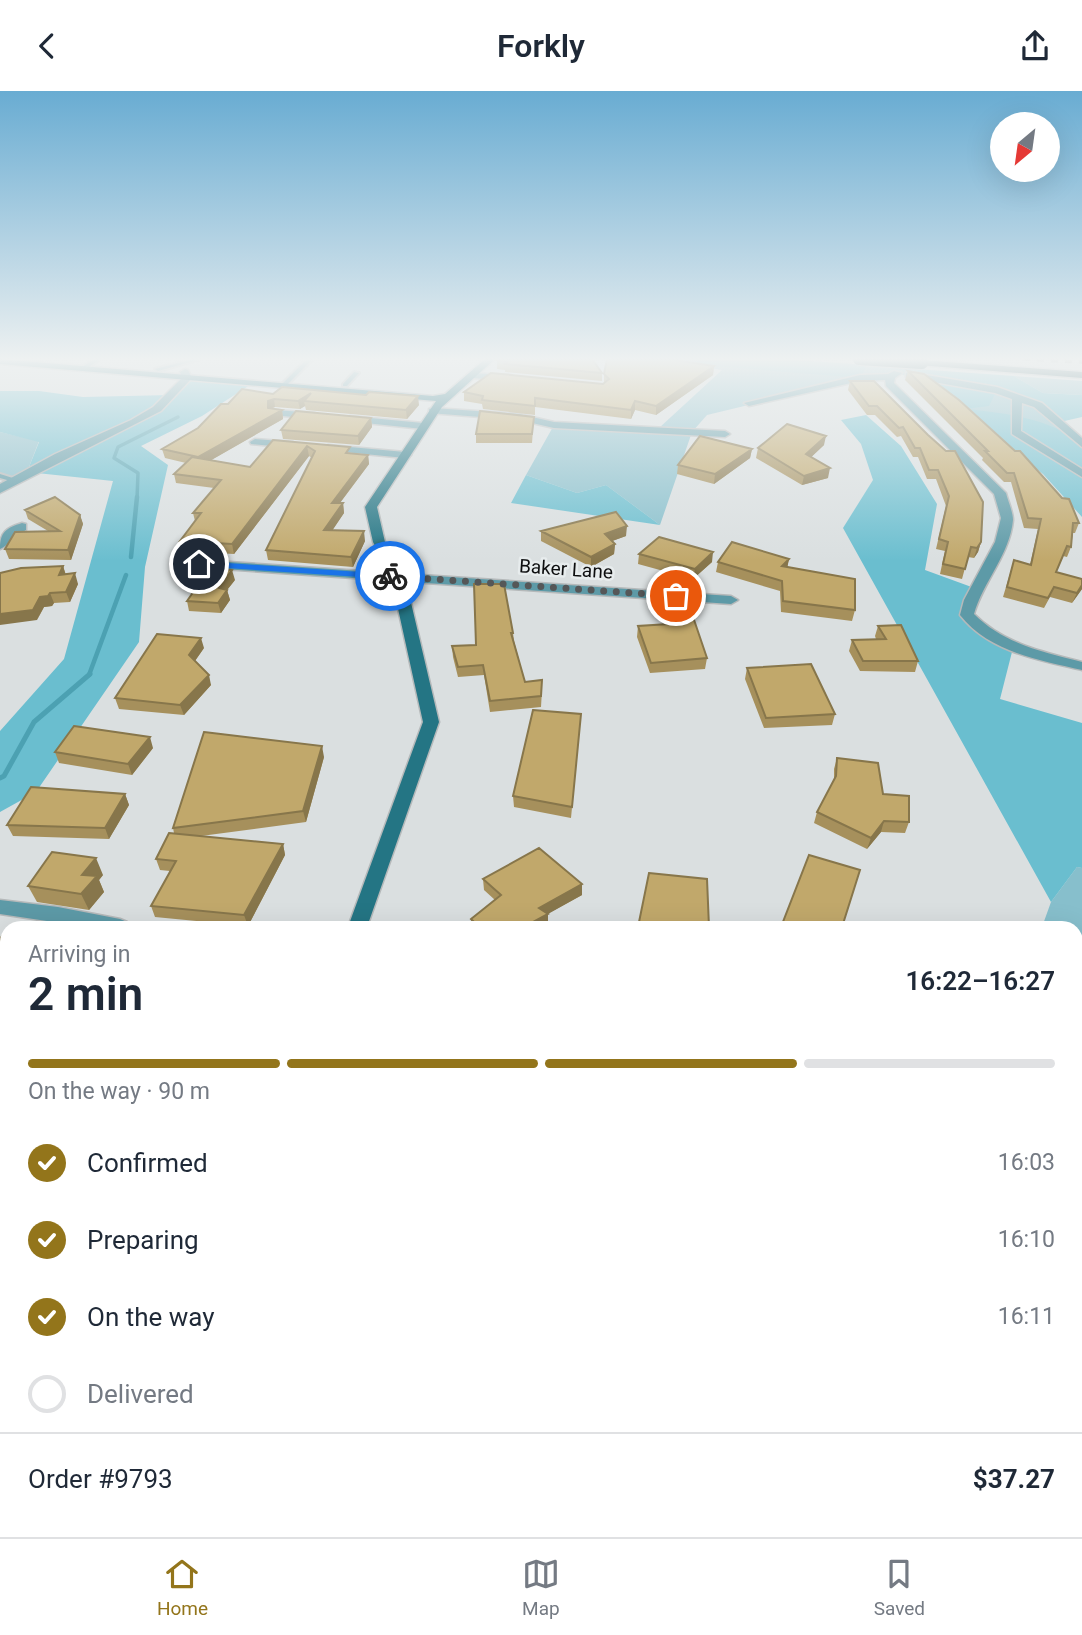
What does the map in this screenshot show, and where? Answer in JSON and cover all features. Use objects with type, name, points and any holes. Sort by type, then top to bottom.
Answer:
[{"type":"street","points":[[0,489],[59,456],[125,426]]},
{"type":"street","points":[[360,921],[431,722],[398,577],[379,543],[371,507],[423,426]]},
{"type":"street","points":[[582,426],[725,434]]},
{"type":"street","points":[[931,426],[1000,493],[1007,518],[1001,542],[971,600],[967,615],[979,629],[1013,648],[1082,666]]},
{"type":"street","points":[[1016,426],[1016,432],[1082,474]]},
{"type":"street","points":[[1062,426],[1082,444]]},
{"type":"street","points":[[255,442],[405,455]]},
{"type":"street","points":[[0,545],[10,532],[22,527]]},
{"type":"street","name":"Baker Lane","points":[[199,564],[731,600]]},
{"type":"street","points":[[0,907],[91,921]]},
{"type":"lane","points":[[0,476],[14,480]]},
{"type":"shaded area","points":[[0,426],[181,426],[141,446],[168,465],[145,567],[139,642],[36,792],[0,812],[0,731],[64,659],[113,481],[27,472],[39,442],[0,432]]},
{"type":"shaded area","points":[[553,426],[697,426],[692,432],[660,525],[606,485],[577,493],[526,475]]},
{"type":"shaded area","points":[[846,426],[879,426],[901,446],[937,504],[925,570],[977,589],[967,615],[1013,648],[1000,699],[1082,723],[1082,868],[1077,867],[1051,902],[843,528],[873,480],[861,444]]},
{"type":"shaded area","points":[[984,426],[1052,426],[1082,444],[1082,517],[1043,474]]},
{"type":"shaded area","points":[[1037,426],[1062,426],[1072,435]]},
{"type":"shaded area","points":[[0,432],[39,441],[27,472],[14,480],[0,476]]},
{"type":"shaded area","points":[[526,475],[577,493],[606,485],[660,525],[511,503]]},
{"type":"shaded area","points":[[1077,867],[1082,868],[1082,921],[1044,921],[1051,902]]},
{"type":"building","points":[[253,426],[198,457],[162,449],[198,428]]},
{"type":"building","points":[[284,426],[365,426],[358,436],[281,430]]},
{"type":"building","points":[[477,426],[533,426],[532,434],[476,434]]},
{"type":"building","points":[[784,426],[795,426],[826,436],[806,454],[830,468],[804,476],[758,448]]},
{"type":"building","points":[[897,426],[919,426],[946,451],[955,451],[983,502],[981,542],[977,548],[971,547],[965,569],[943,564],[948,542],[939,539],[949,496],[938,470],[929,470],[920,448],[915,448],[903,427]]},
{"type":"building","points":[[963,426],[988,426],[1015,451],[1020,451],[1062,498],[1069,499],[1079,523],[1073,523],[1071,547],[1067,546],[1056,572],[1082,579],[1077,593],[1054,587],[1048,598],[1007,587],[1014,560],[1031,565],[1041,519],[1028,518],[1014,473],[1007,473],[985,451],[988,451]]},
{"type":"building","points":[[700,436],[752,449],[715,474],[678,465]]},
{"type":"building","points":[[273,440],[350,447],[346,453],[368,455],[332,503],[343,503],[324,530],[364,531],[351,557],[266,550],[315,451],[307,446],[232,544],[180,541],[201,513],[193,513],[221,480],[174,474],[192,457],[250,467]]},
{"type":"building","points":[[55,497],[80,515],[68,550],[5,549],[15,532],[60,531],[25,510]]},
{"type":"building","points":[[616,512],[627,526],[605,534],[615,544],[591,557],[541,531]]},
{"type":"building","points":[[659,537],[713,552],[695,569],[639,554]]},
{"type":"building","points":[[732,542],[789,559],[782,566],[855,579],[855,610],[783,601],[782,581],[718,562]]},
{"type":"building","points":[[63,566],[59,575],[75,573],[66,592],[40,597],[33,610],[0,614],[0,573],[21,568]]},
{"type":"building","points":[[210,568],[232,570],[219,588],[227,590],[218,603],[187,601]]},
{"type":"building","points":[[474,584],[504,584],[511,633],[525,682],[542,680],[541,696],[490,701],[483,665],[458,667],[452,646],[476,645]]},
{"type":"building","points":[[691,611],[707,658],[651,663],[638,626],[669,624],[671,614]]},
{"type":"building","points":[[901,625],[918,661],[863,661],[852,640],[886,639],[878,626]]},
{"type":"building","points":[[157,634],[201,638],[189,655],[209,675],[180,705],[115,698]]},
{"type":"building","points":[[811,664],[835,714],[766,718],[747,668]]},
{"type":"building","points":[[533,710],[581,714],[572,807],[513,796]]},
{"type":"building","points":[[74,726],[150,737],[128,764],[55,752]]},
{"type":"building","points":[[204,732],[322,746],[303,811],[173,828]]},
{"type":"building","points":[[837,758],[878,763],[883,794],[909,796],[909,822],[884,821],[871,838],[817,812],[836,776]]},
{"type":"building","points":[[31,787],[125,794],[105,828],[7,825]]},
{"type":"building","points":[[169,833],[283,844],[244,915],[151,906],[176,861],[156,859]]},
{"type":"building","points":[[539,848],[582,884],[539,908],[548,914],[535,921],[473,921],[471,919],[501,895],[483,879]]},
{"type":"building","points":[[52,852],[96,858],[82,875],[97,876],[81,894],[28,886]]},
{"type":"building","points":[[809,855],[860,870],[844,921],[783,921]]},
{"type":"building","points":[[649,873],[707,879],[709,921],[639,921]]},
{"type":"waterway","points":[[137,499],[138,473],[114,458],[118,447],[159,426]]},
{"type":"waterway","points":[[131,557],[137,497]]},
{"type":"waterway","points":[[89,675],[126,575]]},
{"type":"waterway","points":[[0,778],[4,776],[34,722],[89,675]]},
{"type":"way so far","points":[[390,576],[676,596]]},
{"type":"route","points":[[199,564],[390,576]]}]
